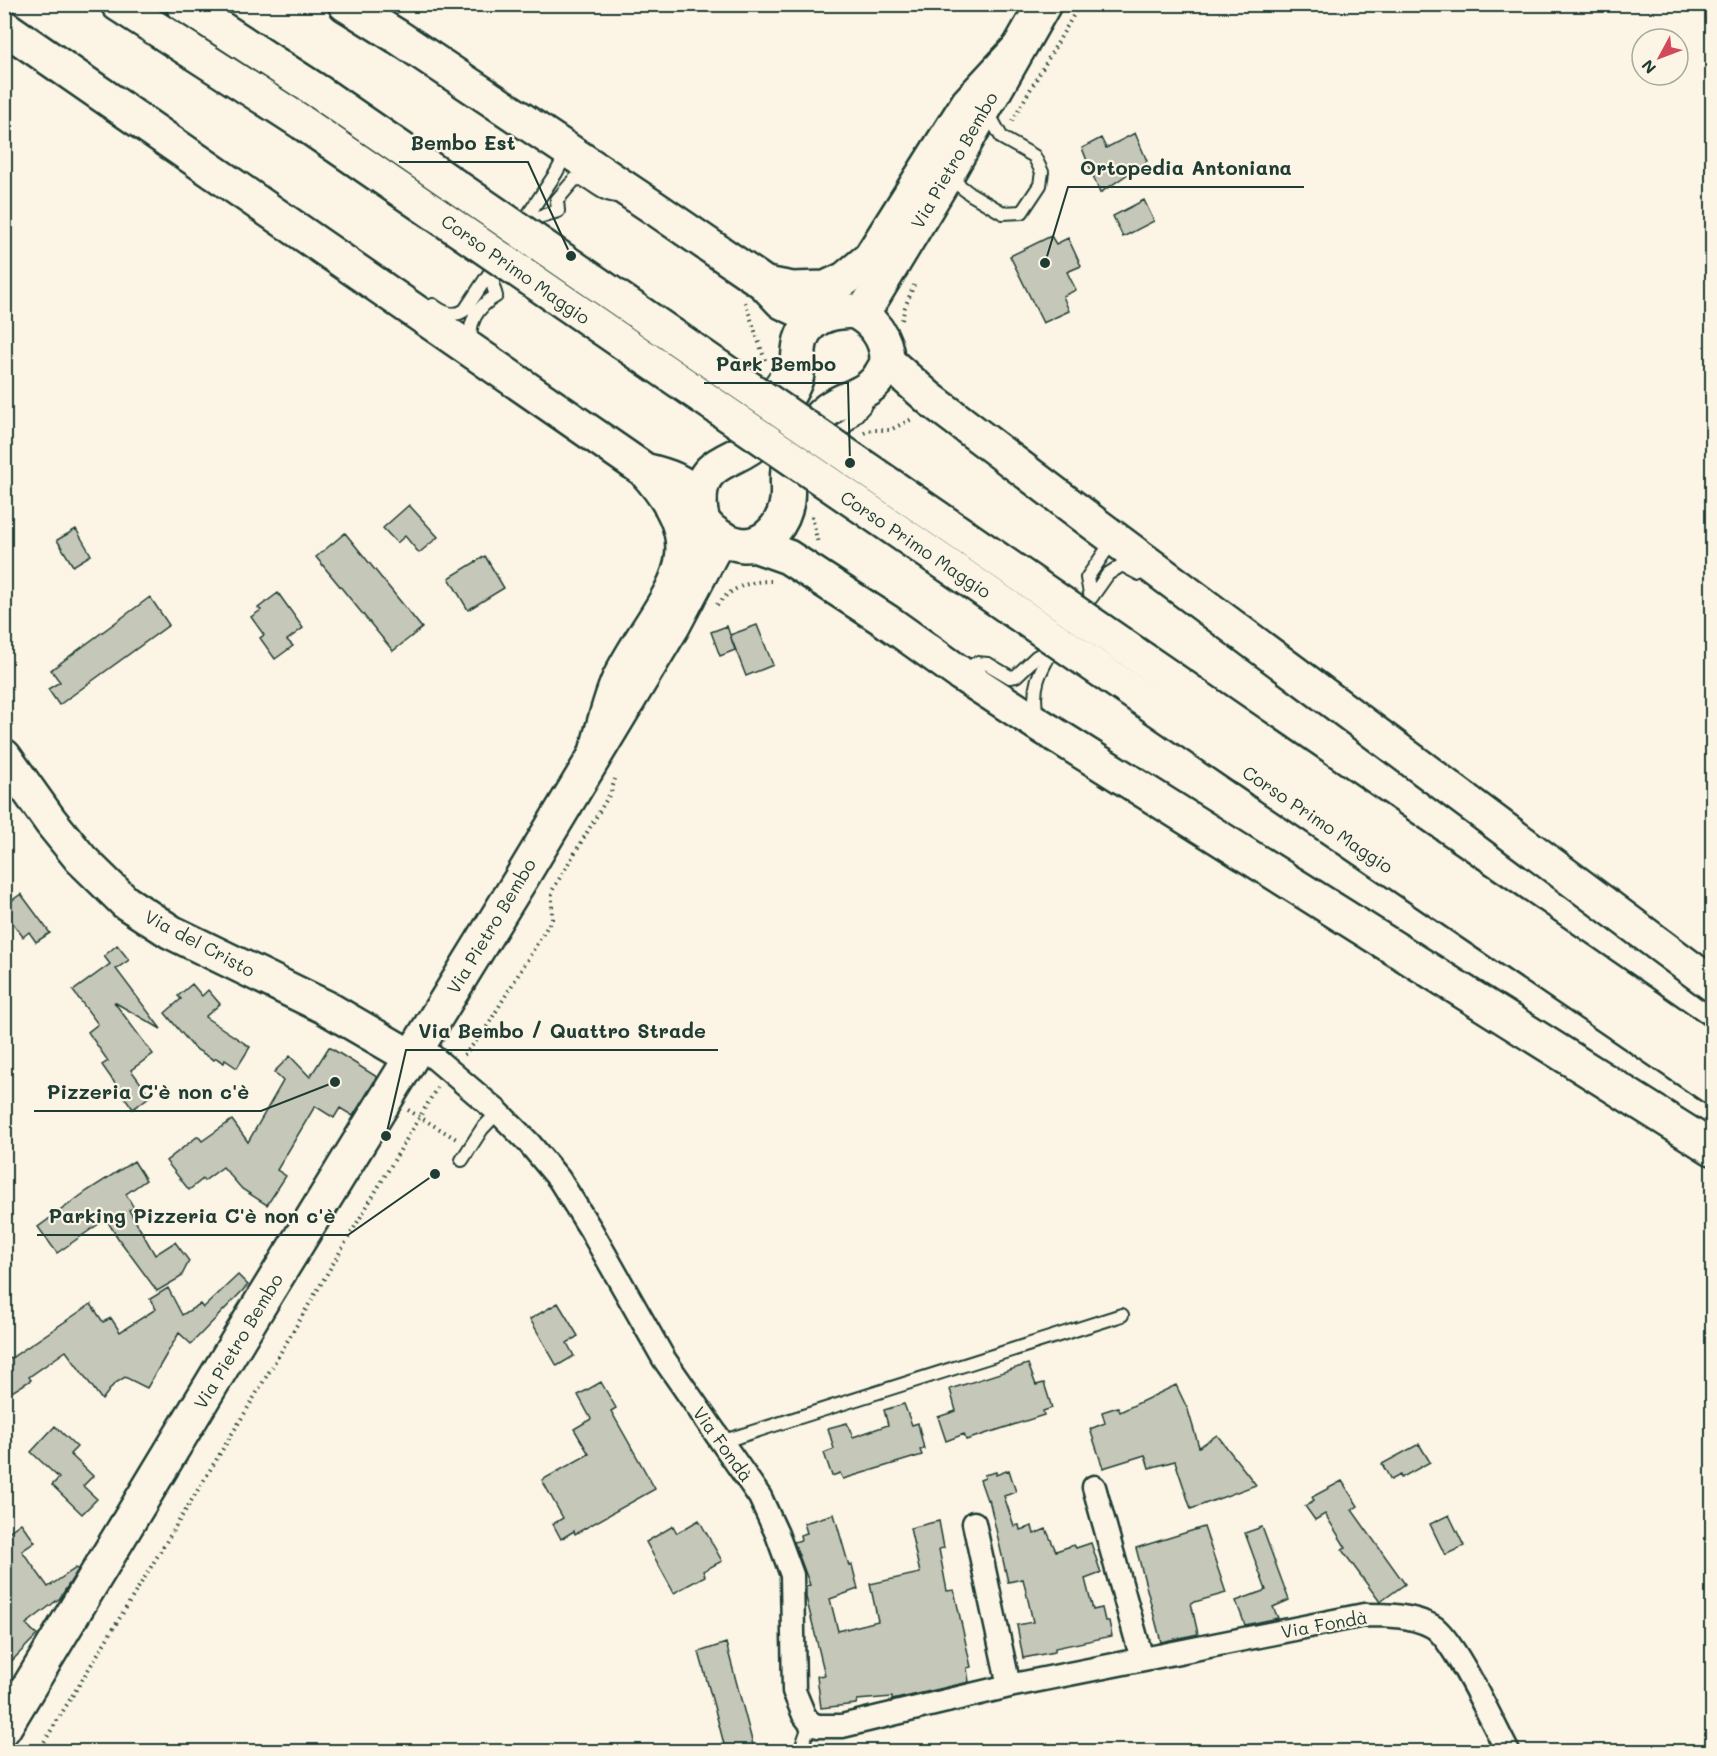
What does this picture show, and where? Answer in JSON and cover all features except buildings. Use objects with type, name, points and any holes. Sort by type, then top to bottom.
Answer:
[{"type":"main road","name":"Corso Primo Maggio","points":[[118,4],[303,123],[1713,1087]]},
{"type":"main road","name":"Corso Primo Maggio","points":[[183,4],[320,93],[1713,1050]]},
{"type":"main road","points":[[345,4],[557,142],[764,284],[782,302],[808,314],[853,311],[874,325],[882,336],[887,361],[878,381],[870,389],[832,406],[819,417],[791,460],[787,478],[787,501],[782,519],[768,538],[754,545]]},
{"type":"main road","name":"Via Pietro Bembo","points":[[862,315],[946,176],[1044,4]]},
{"type":"main road","points":[[4,27],[643,469],[660,488],[671,505],[682,532],[680,571],[666,602],[619,678],[606,763]]},
{"type":"main road","points":[[764,284],[792,289],[826,288],[844,279],[870,258],[968,103],[1018,49]]},
{"type":"main road","points":[[825,314],[810,325],[801,339],[797,354],[796,378],[792,390],[758,440],[742,452],[730,446],[708,472],[700,490],[701,513],[706,524],[720,537],[740,544],[754,545],[788,557],[1038,724],[1713,1148]]},
{"type":"main road","points":[[887,361],[930,399],[1087,518],[1713,984]]},
{"type":"main road","points":[[643,469],[673,477],[689,487],[700,499]]},
{"type":"main road","name":"Via Pietro Bembo","points":[[8,1716],[414,1052],[606,763],[673,626],[720,537]]},
{"type":"main road","name":"Via del Cristo","points":[[4,756],[51,822],[81,859],[125,902],[171,932],[414,1052]]},
{"type":"street","name":"Via Fondà","points":[[414,1052],[431,1055],[498,1112],[529,1143],[559,1179],[591,1230],[664,1359],[760,1497],[792,1575],[794,1691],[810,1723],[818,1726],[842,1726],[1010,1686],[1364,1615],[1402,1616],[1433,1627],[1456,1654],[1508,1752]]},
{"type":"street","points":[[1094,1487],[1142,1659]]},
{"type":"street","points":[[974,1523],[1010,1686]]},
{"type":"lane","points":[[946,176],[1003,213],[1022,212],[1040,185],[1042,172],[1034,156],[1002,138],[985,108]]},
{"type":"lane","points":[[410,308],[425,302],[443,312],[460,314],[465,310],[526,221],[563,160],[562,150],[557,142]]},
{"type":"lane","points":[[526,221],[558,211],[557,200],[575,179],[581,178],[609,196],[634,195]]},
{"type":"lane","points":[[476,355],[469,336],[470,326],[485,302],[496,296],[494,268]]},
{"type":"lane","points":[[787,501],[817,459],[864,407],[870,389]]},
{"type":"lane","points":[[1087,518],[1101,532],[1107,549],[1087,578],[1091,598]]},
{"type":"lane","points":[[1038,724],[1034,700],[1039,672],[1054,647],[1108,574],[1122,565],[1150,582],[1165,582],[1178,586]]},
{"type":"lane","points":[[961,674],[976,663],[988,664],[1010,677],[1016,676],[1036,657],[1054,647]]},
{"type":"lane","points":[[462,1160],[482,1129],[498,1112]]},
{"type":"lane","points":[[721,1442],[1122,1315]]},
{"type":"lane","points":[[804,1752],[803,1743],[810,1723]]},
{"type":"path","points":[[714,609],[736,588],[747,583],[779,582]]},
{"type":"path","points":[[462,1058],[483,1033],[552,919],[552,891],[611,792],[606,763]]},
{"type":"path","points":[[38,1752],[243,1416],[437,1087],[443,1082]]},
{"type":"path","points":[[419,1117],[471,1147]]},
{"type":"place","name":"Bembo Est","points":[[571,256]]},
{"type":"place","name":"Ortopedia Antoniana","points":[[1045,263]]},
{"type":"place","name":"Park Bembo","points":[[850,463]]},
{"type":"place","name":"Pizzeria C'è non c'è","points":[[335,1082]]},
{"type":"place","name":"Via Bembo / Quattro Strade","points":[[386,1136]]},
{"type":"place","name":"Parking Pizzeria C'è non c'è","points":[[435,1174]]}]
